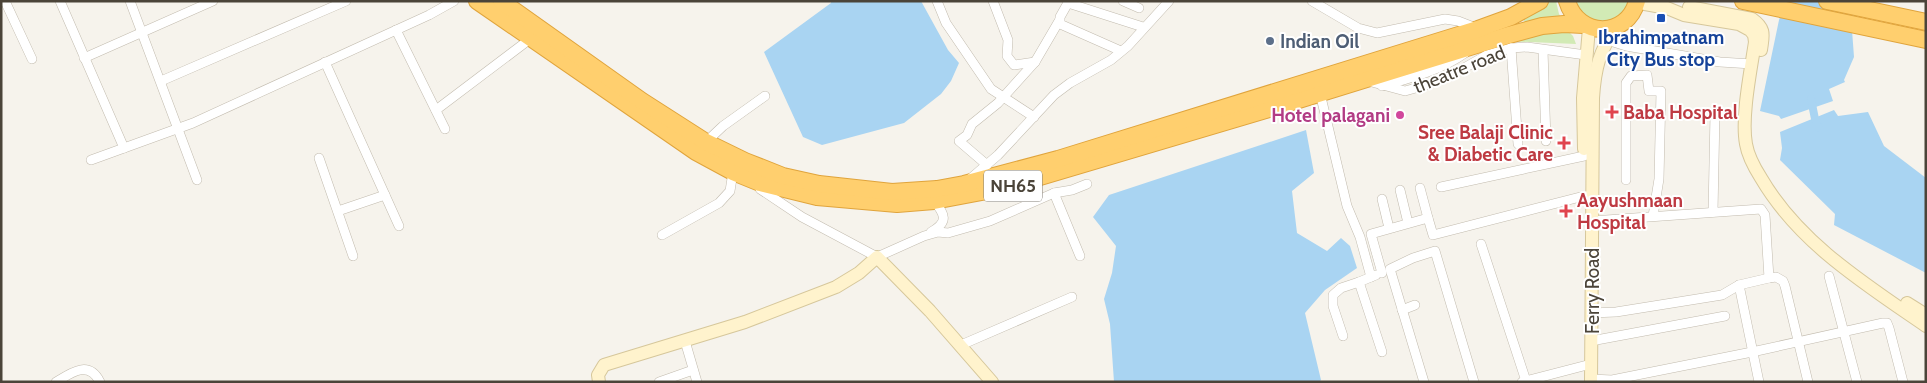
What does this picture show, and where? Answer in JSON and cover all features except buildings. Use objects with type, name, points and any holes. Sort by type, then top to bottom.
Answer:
[{"type":"highway","name":"NH65","points":[[477,1],[696,152],[733,172],[760,183],[816,197],[897,204],[934,201],[1003,188],[1364,80],[1480,35],[1540,1]]},
{"type":"highway","name":"NH65","points":[[501,1],[642,101],[706,142],[745,161],[783,176],[819,184],[892,192],[936,189],[964,184],[1058,159],[1480,35],[1564,24],[1586,26],[1612,33]]},
{"type":"highway","points":[[1567,1],[1570,11],[1586,26]]},
{"type":"highway","points":[[1743,1],[1926,40]]},
{"type":"highway","points":[[1827,1],[1926,22]]},
{"type":"highway","points":[[1612,33],[1641,5]]},
{"type":"street","points":[[5,1],[32,59]]},
{"type":"street","points":[[60,1],[124,148]]},
{"type":"street","points":[[130,1],[197,180]]},
{"type":"street","points":[[84,58],[213,1]]},
{"type":"street","points":[[161,81],[346,1]]},
{"type":"street","points":[[90,160],[179,128],[429,15],[454,1]]},
{"type":"street","points":[[937,1],[946,23],[991,89],[1034,117]]},
{"type":"street","points":[[993,1],[1008,40],[1007,56],[1014,65],[1035,62]]},
{"type":"street","points":[[1123,1],[1139,8]]},
{"type":"street","points":[[964,184],[987,166],[1054,95],[1076,79],[1101,67],[1122,51],[1169,1]]},
{"type":"street","points":[[987,166],[959,141],[967,134],[972,124],[998,103],[1035,62],[1068,2],[1143,27]]},
{"type":"street","points":[[1313,2],[1358,28],[1377,33],[1395,31],[1445,19],[1458,21],[1480,35],[1449,63],[1382,86]]},
{"type":"street","points":[[1641,5],[1666,8],[1685,7],[1752,19],[1758,24],[1763,32],[1751,140],[1762,165],[1793,212],[1814,232],[1889,291],[1926,315]]},
{"type":"street","points":[[1666,8],[1684,15],[1745,27],[1754,35],[1755,42],[1744,126],[1750,160],[1771,195],[1809,239],[1884,297],[1926,326]]},
{"type":"street","points":[[1059,21],[1062,26],[1122,51]]},
{"type":"street","name":"Ferry Road","points":[[1586,26],[1588,98],[1588,381]]},
{"type":"street","points":[[396,30],[445,129]]},
{"type":"street","points":[[1612,33],[1626,46],[1720,62],[1752,64]]},
{"type":"street","name":"Ferry Road","points":[[1588,364],[1591,341],[1588,310],[1592,221],[1584,156],[1588,98],[1597,64],[1612,33]]},
{"type":"street","points":[[436,110],[530,38]]},
{"type":"street","name":"theatre road","points":[[1364,80],[1405,91],[1425,86],[1457,72],[1487,55],[1511,48],[1527,47],[1586,55]]},
{"type":"street","points":[[1511,48],[1518,144]]},
{"type":"street","points":[[1542,50],[1546,141]]},
{"type":"street","points":[[325,62],[399,226]]},
{"type":"street","points":[[1626,180],[1626,82],[1630,76],[1647,75],[1649,91],[1661,91],[1659,180],[1653,216]]},
{"type":"street","points":[[1320,93],[1348,206],[1360,237],[1370,277]]},
{"type":"street","points":[[706,142],[724,126],[765,96]]},
{"type":"street","points":[[1713,212],[1715,114]]},
{"type":"street","points":[[1441,187],[1584,156]]},
{"type":"street","points":[[319,158],[353,256]]},
{"type":"street","points":[[662,235],[719,203],[726,197],[730,191],[733,172]]},
{"type":"street","points":[[760,183],[760,189],[774,200],[821,228],[877,257],[961,346],[992,382]]},
{"type":"street","points":[[924,236],[938,232],[948,233],[990,221],[1054,193],[1072,190],[1087,184]]},
{"type":"street","points":[[1420,188],[1433,235],[1588,196]]},
{"type":"street","points":[[1400,190],[1408,223]]},
{"type":"street","points":[[1054,193],[1080,256]]},
{"type":"street","points":[[338,211],[385,195]]},
{"type":"street","points":[[1382,199],[1389,228]]},
{"type":"street","points":[[599,382],[598,375],[604,365],[745,322],[836,287],[860,273],[877,257],[924,236],[943,223],[944,216],[942,211],[934,201]]},
{"type":"street","points":[[1592,221],[1758,208],[1764,211],[1769,278]]},
{"type":"street","points":[[1424,382],[1402,310],[1371,234],[1428,218]]},
{"type":"street","points":[[1481,244],[1524,381],[1588,364]]},
{"type":"street","points":[[1343,336],[1333,306],[1333,294],[1341,288],[1413,258],[1435,251],[1474,382]]},
{"type":"street","points":[[1829,276],[1857,382]]},
{"type":"street","points":[[1588,310],[1616,312],[1722,295],[1738,285],[1776,277],[1783,281],[1808,382]]},
{"type":"street","points":[[1359,282],[1382,352]]},
{"type":"street","points":[[1738,285],[1759,382]]},
{"type":"street","points":[[961,346],[1072,297]]},
{"type":"street","points":[[1402,310],[1415,305]]},
{"type":"street","points":[[1591,341],[1725,316]]},
{"type":"street","points":[[1588,381],[1612,380],[1883,323],[1887,324],[1903,382]]},
{"type":"street","points":[[684,341],[697,382]]},
{"type":"street","points":[[56,382],[84,369],[94,373],[100,382]]},
{"type":"street","points":[[659,382],[693,370]]},
{"type":"green space","points":[[1549,1],[1556,1],[1559,14],[1563,20],[1525,23],[1523,18]]},
{"type":"green space","points":[[1571,1],[1632,1],[1622,18],[1592,24]]},
{"type":"green space","points":[[1528,31],[1569,32],[1576,44],[1503,41]]},
{"type":"water","points":[[831,1],[921,1],[948,50],[959,63],[951,81],[941,94],[904,123],[822,145],[803,137],[764,52],[831,3]]},
{"type":"water","points":[[1786,1],[1858,1],[1852,30],[1854,57],[1844,80],[1845,82],[1829,89],[1833,101],[1781,119],[1779,116],[1760,111],[1779,20]]},
{"type":"water","points":[[1834,110],[1838,116],[1868,112],[1884,146],[1926,178],[1926,273],[1834,225],[1835,214],[1780,160],[1782,148],[1780,132]]},
{"type":"water","points":[[1306,130],[1314,173],[1292,191],[1297,233],[1327,251],[1341,238],[1350,246],[1357,268],[1325,290],[1305,313],[1321,380],[1319,382],[1114,382],[1110,324],[1104,299],[1112,273],[1116,246],[1093,217],[1109,195]]},
{"type":"waterway","points":[[1811,99],[1818,127]]},
{"type":"place","name":"Ibrahimpatnam City Bus stop","points":[[1661,18]]},
{"type":"place","name":"Indian Oil","points":[[1270,41]]},
{"type":"place","name":"Baba Hospital","points":[[1612,112]]},
{"type":"place","name":"Hotel palagani","points":[[1400,115]]},
{"type":"place","name":"Sree Balaji Clinic & Diabetic Care","points":[[1564,143]]},
{"type":"place","name":"Aayushmaan Hospital","points":[[1566,211]]}]
